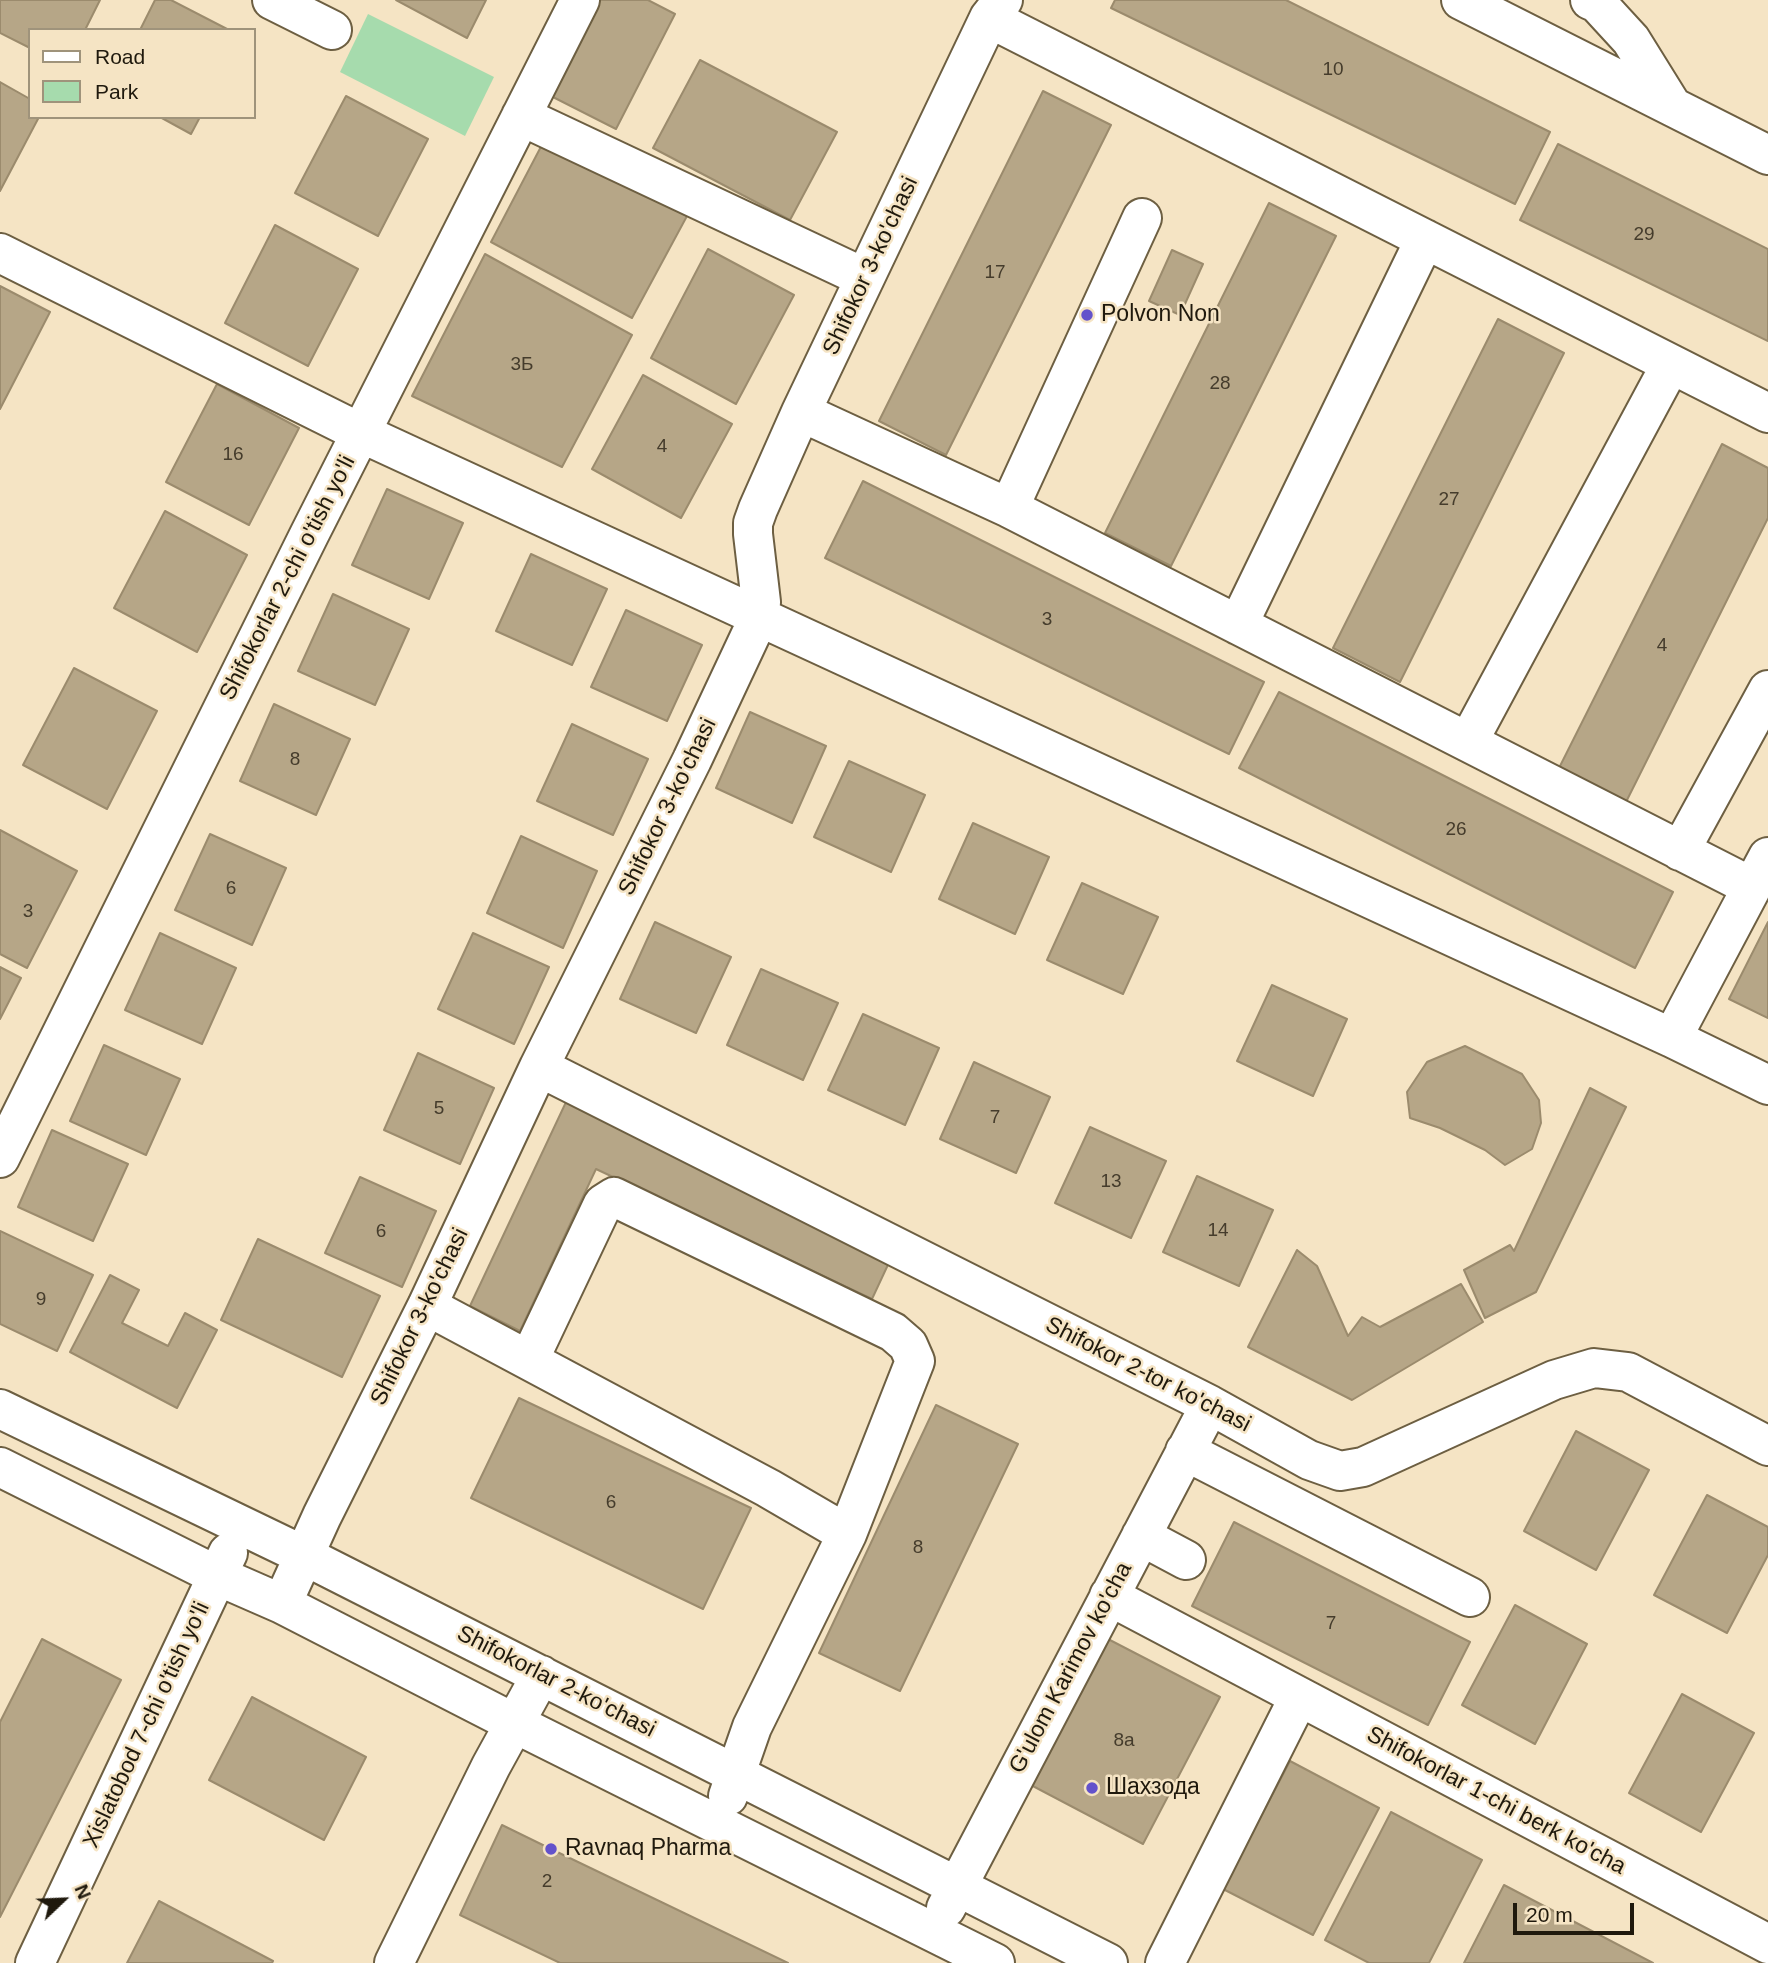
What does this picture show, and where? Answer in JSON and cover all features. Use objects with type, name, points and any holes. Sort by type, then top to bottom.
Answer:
[{"type":"street","points":[[272,0],[332,30]]},
{"type":"street","name":"Shifokorlar 2-chi o'tish yo'li","points":[[0,1158],[580,0]]},
{"type":"street","points":[[1461,0],[1768,155]]},
{"type":"street","points":[[1590,0],[1597,3],[1631,40],[1672,106]]},
{"type":"street","points":[[996,9],[1424,239],[1768,413]]},
{"type":"street","name":"Shifokor 3-ko'chasi","points":[[282,1604],[322,1516],[427,1306],[539,1067],[692,760],[760,615],[753,523],[801,412],[996,9]]},
{"type":"street","points":[[521,116],[865,278]]},
{"type":"street","points":[[1009,508],[1142,218]]},
{"type":"street","points":[[1238,625],[1424,239]]},
{"type":"street","points":[[0,253],[361,433],[760,615],[1768,1085]]},
{"type":"street","points":[[1468,742],[1671,364]]},
{"type":"street","points":[[801,412],[1009,508],[1680,851],[1760,872],[1672,1038]]},
{"type":"street","points":[[1680,851],[1768,690]]},
{"type":"street","name":"Shifokor 2-tor ko'chasi","points":[[539,1067],[1210,1405],[1309,1460],[1340,1471],[1363,1467],[1554,1380],[1594,1368],[1628,1372],[1768,1446]]},
{"type":"street","points":[[529,1360],[603,1204],[614,1197],[893,1332],[908,1345],[915,1361],[847,1534],[752,1727],[717,1824]]},
{"type":"street","points":[[427,1306],[768,1488],[847,1534]]},
{"type":"street","name":"G'ulom Karimov ko'cha","points":[[934,1932],[1210,1405]]},
{"type":"street","name":"Shifokorlar 2-ko'chasi","points":[[0,1409],[305,1556],[1108,1963]]},
{"type":"street","points":[[1185,1451],[1470,1597]]},
{"type":"street","points":[[0,1467],[218,1576],[282,1604],[995,1963]]},
{"type":"street","name":"Xislatobod 7-chi o'tish yo'li","points":[[35,1963],[242,1525]]},
{"type":"street","points":[[1141,1536],[1186,1560]]},
{"type":"street","name":"Shifokorlar 1-chi berk ko'cha","points":[[1109,1596],[1768,1944]]},
{"type":"street","points":[[394,1963],[514,1723],[541,1675]]},
{"type":"street","points":[[1166,1963],[1299,1697]]},
{"type":"green space","points":[[368,14],[494,77],[465,136],[340,72]]},
{"type":"building","points":[[0,0],[100,0],[86,28],[28,28],[28,47],[0,33]]},
{"type":"building","points":[[155,0],[171,0],[225,28],[141,28]]},
{"type":"building","points":[[396,0],[486,0],[467,38]]},
{"type":"building","points":[[595,0],[648,0],[675,14],[616,129],[547,94]]},
{"type":"building","points":[[1115,0],[1286,0],[1550,132],[1515,204],[1111,8]]},
{"type":"building","points":[[700,60],[837,132],[790,220],[653,148]]},
{"type":"building","points":[[0,82],[28,98],[28,119],[38,119],[0,191]]},
{"type":"building","points":[[1043,91],[1111,125],[946,455],[879,421]]},
{"type":"building","points":[[346,96],[428,139],[378,236],[295,193]]},
{"type":"building","points":[[164,119],[199,119],[191,134]]},
{"type":"building","points":[[545,139],[687,216],[632,318],[491,242]]},
{"type":"building","points":[[1558,144],[1768,249],[1768,341],[1520,220]]},
{"type":"building","points":[[1269,203],[1336,236],[1171,566],[1105,533]]},
{"type":"building","points":[[275,225],[358,269],[308,366],[225,323]]},
{"type":"building","points":[[708,249],[794,295],[736,404],[651,358]]},
{"type":"building","points":[[1172,250],[1203,264],[1180,315],[1149,301]]},
{"type":"building","points":[[485,254],[632,335],[562,467],[412,396]]},
{"type":"building","points":[[0,286],[50,312],[0,409]]},
{"type":"building","points":[[1498,319],[1564,353],[1400,682],[1333,648]]},
{"type":"building","points":[[643,375],[732,424],[681,518],[592,469]]},
{"type":"building","points":[[217,384],[299,428],[249,525],[166,482]]},
{"type":"building","points":[[1722,444],[1768,468],[1768,518],[1623,808],[1556,774]]},
{"type":"building","points":[[863,481],[1264,682],[1229,754],[825,558]]},
{"type":"building","points":[[387,489],[463,523],[429,599],[352,565]]},
{"type":"building","points":[[165,511],[247,555],[197,652],[114,608]]},
{"type":"building","points":[[531,554],[607,589],[572,665],[496,631]]},
{"type":"building","points":[[333,594],[409,629],[375,705],[298,671]]},
{"type":"building","points":[[626,610],[702,645],[667,721],[591,687]]},
{"type":"building","points":[[74,668],[157,711],[107,809],[23,765]]},
{"type":"building","points":[[1279,692],[1673,892],[1635,968],[1239,768]]},
{"type":"building","points":[[274,704],[350,739],[316,815],[240,781]]},
{"type":"building","points":[[750,712],[826,746],[792,823],[716,788]]},
{"type":"building","points":[[572,724],[648,759],[613,835],[537,801]]},
{"type":"building","points":[[849,761],[925,795],[891,872],[814,837]]},
{"type":"building","points":[[973,823],[1049,857],[1015,934],[939,899]]},
{"type":"building","points":[[0,830],[77,871],[27,968],[0,954]]},
{"type":"building","points":[[210,834],[286,868],[252,945],[175,910]]},
{"type":"building","points":[[521,836],[597,871],[563,948],[487,913]]},
{"type":"building","points":[[1082,883],[1158,917],[1123,994],[1047,960]]},
{"type":"building","points":[[655,922],[731,957],[696,1033],[620,999]]},
{"type":"building","points":[[1768,922],[1768,1018],[1729,999]]},
{"type":"building","points":[[160,933],[236,968],[202,1044],[125,1010]]},
{"type":"building","points":[[473,933],[549,967],[514,1044],[438,1009]]},
{"type":"building","points":[[0,967],[21,978],[0,1019]]},
{"type":"building","points":[[761,969],[838,1003],[803,1080],[727,1045]]},
{"type":"building","points":[[1272,985],[1347,1019],[1313,1096],[1237,1061]]},
{"type":"building","points":[[863,1014],[939,1048],[905,1125],[828,1090]]},
{"type":"building","points":[[104,1045],[180,1079],[146,1155],[70,1121]]},
{"type":"building","points":[[1465,1046],[1522,1074],[1539,1100],[1541,1123],[1532,1149],[1505,1165],[1485,1150],[1440,1128],[1410,1118],[1407,1092],[1427,1062]]},
{"type":"building","points":[[418,1053],[494,1088],[460,1164],[384,1130]]},
{"type":"building","points":[[974,1062],[1050,1097],[1016,1173],[940,1139]]},
{"type":"building","points":[[1590,1088],[1626,1107],[1536,1292],[1485,1318],[1464,1270],[1510,1245],[1514,1251]]},
{"type":"building","points":[[567,1100],[893,1254],[872,1299],[596,1169],[520,1331],[470,1306]]},
{"type":"building","points":[[1090,1127],[1166,1161],[1131,1238],[1055,1203]]},
{"type":"building","points":[[52,1130],[128,1164],[93,1241],[18,1207]]},
{"type":"building","points":[[1197,1176],[1273,1210],[1239,1286],[1163,1252]]},
{"type":"building","points":[[360,1177],[436,1211],[402,1287],[325,1253]]},
{"type":"building","points":[[0,1231],[93,1275],[57,1351],[0,1324]]},
{"type":"building","points":[[258,1239],[380,1296],[342,1377],[221,1320]]},
{"type":"building","points":[[1297,1250],[1317,1266],[1348,1336],[1362,1317],[1380,1327],[1461,1284],[1483,1322],[1352,1400],[1248,1347]]},
{"type":"building","points":[[110,1275],[139,1290],[122,1323],[168,1346],[185,1313],[217,1330],[177,1408],[70,1352]]},
{"type":"building","points":[[519,1398],[751,1508],[703,1609],[471,1498]]},
{"type":"building","points":[[936,1405],[1018,1444],[900,1691],[819,1653]]},
{"type":"building","points":[[1576,1431],[1649,1470],[1596,1570],[1524,1531]]},
{"type":"building","points":[[1707,1495],[1768,1527],[1768,1555],[1727,1633],[1654,1595]]},
{"type":"building","points":[[1234,1522],[1470,1642],[1428,1725],[1192,1606]]},
{"type":"building","points":[[1515,1605],[1587,1644],[1535,1744],[1462,1705]]},
{"type":"building","points":[[1106,1638],[1220,1697],[1143,1844],[1029,1784]]},
{"type":"building","points":[[42,1639],[121,1680],[0,1917],[0,1722]]},
{"type":"building","points":[[1682,1694],[1754,1733],[1701,1832],[1629,1793]]},
{"type":"building","points":[[252,1697],[366,1757],[324,1840],[209,1780]]},
{"type":"building","points":[[1290,1761],[1379,1808],[1313,1935],[1223,1889]]},
{"type":"building","points":[[1391,1812],[1482,1860],[1429,1963],[1369,1963],[1325,1940]]},
{"type":"building","points":[[502,1825],[788,1963],[560,1963],[460,1915]]},
{"type":"building","points":[[1504,1885],[1653,1963],[1464,1963]]},
{"type":"building","points":[[159,1901],[273,1961],[272,1963],[127,1963]]},
{"type":"place","name":"Polvon Non","points":[[1087,315]]},
{"type":"place","name":"Шахзода","points":[[1092,1788]]},
{"type":"place","name":"Ravnaq Pharma","points":[[551,1849]]}]
